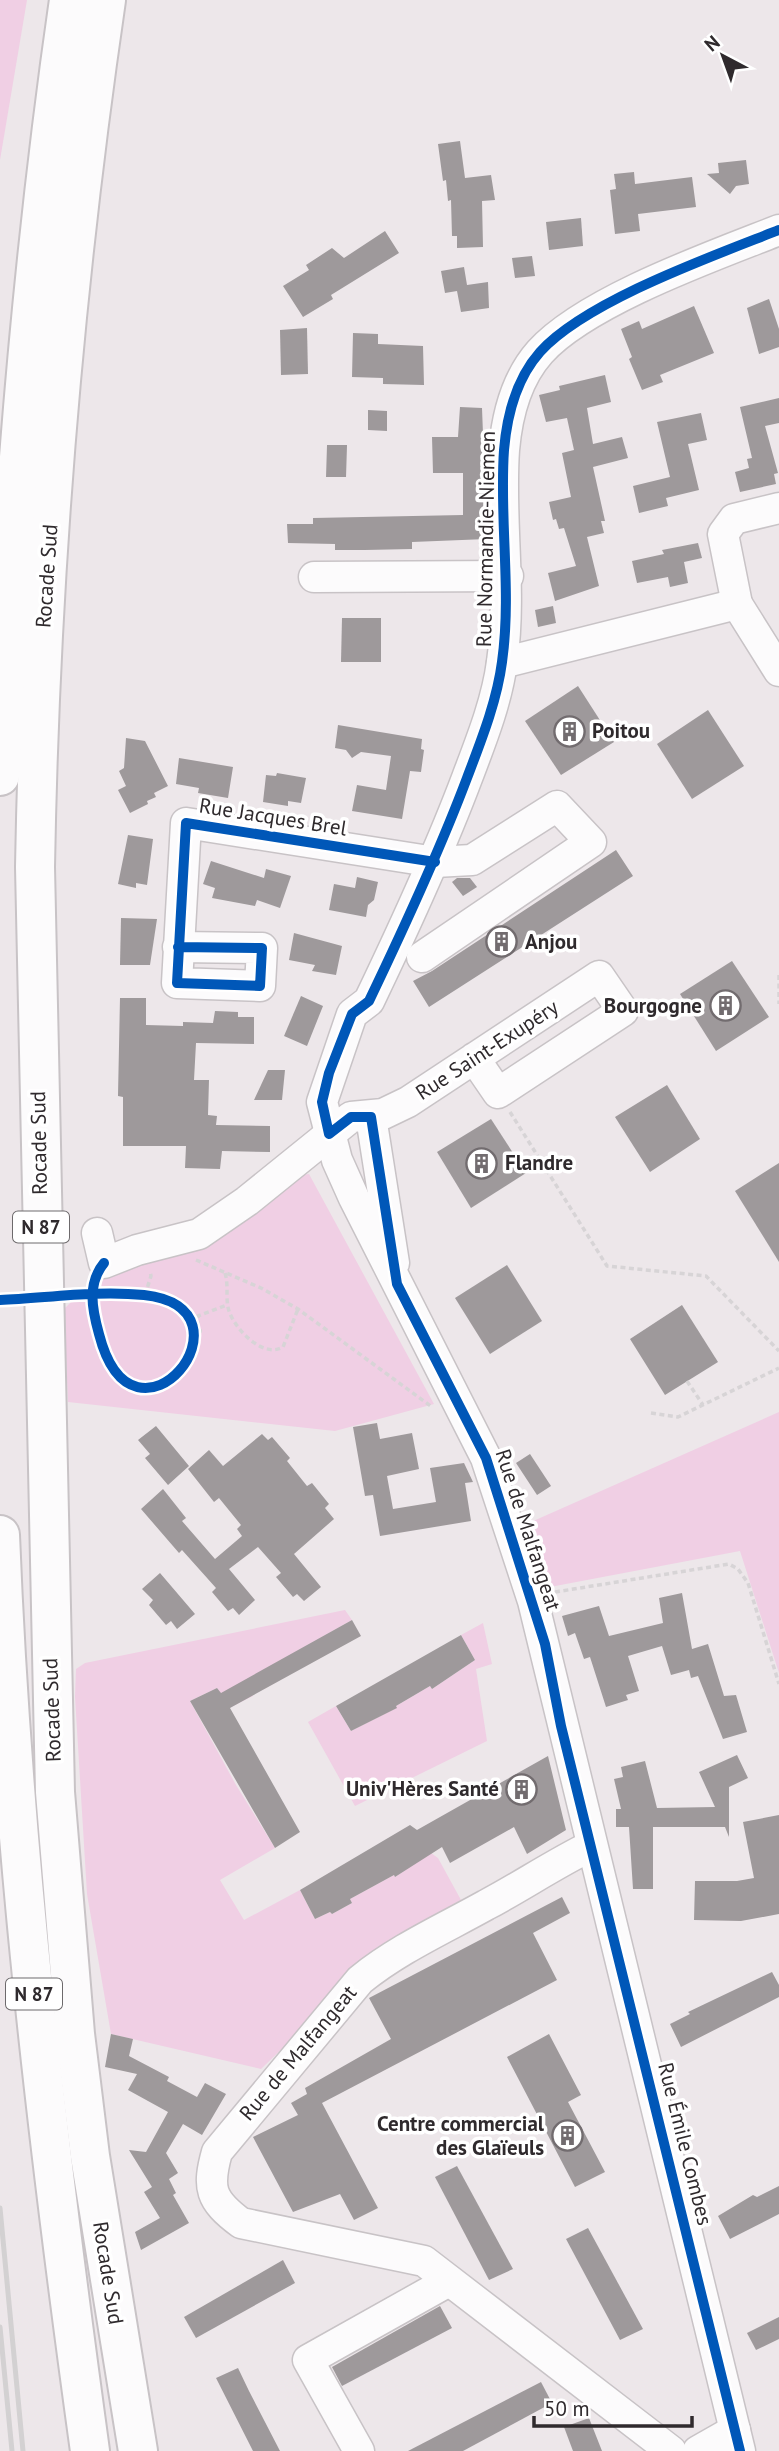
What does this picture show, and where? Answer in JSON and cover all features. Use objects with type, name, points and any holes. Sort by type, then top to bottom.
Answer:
[{"type":"highway","name":"Rocade Sud","points":[[0,776],[12,552],[29,353],[69,0]]},
{"type":"highway","name":"Rocade Sud","points":[[106,0],[73,267],[55,469],[37,751],[35,894],[55,1792],[75,2034],[90,2156],[138,2451]]},
{"type":"highway","name":"Rocade Sud","points":[[0,1535],[12,1735],[35,2008],[52,2165],[90,2451]]},
{"type":"street","name":"Rue Normandie-Niemen","points":[[329,1134],[322,1101],[329,1073],[352,1014],[369,1002],[435,862],[481,739],[502,663],[508,576],[504,452],[508,420],[520,381],[539,353],[561,332],[607,305],[779,230]]},
{"type":"street","points":[[779,508],[734,519],[723,534],[737,604],[779,671]]},
{"type":"street","points":[[314,577],[508,576]]},
{"type":"street","points":[[502,663],[737,604]]},
{"type":"street","points":[[422,957],[591,842],[557,806],[472,860],[435,862]]},
{"type":"street","name":"Rue Jacques Brel","points":[[178,947],[186,823],[435,862]]},
{"type":"street","name":"Rue Saint-Exupéry","points":[[97,1233],[104,1263],[125,1254],[155,1255],[199,1234],[218,1223],[351,1117],[371,1117],[408,1102],[599,976],[623,1011],[498,1093]]},
{"type":"street","points":[[474,1058],[498,1093]]},
{"type":"street","name":"Rue de Malfangeat","points":[[371,1117],[397,1284]]},
{"type":"street","name":"Rue de Malfangeat","points":[[329,1134],[341,1170],[486,1458],[533,1601],[591,1846],[551,1865],[490,1903],[384,1960],[360,1980],[217,2152],[212,2172],[212,2190],[220,2208],[241,2223],[424,2261],[671,2451]]},
{"type":"street","name":"Rue Émile Combes","points":[[591,1846],[737,2440]]},
{"type":"street","points":[[359,2451],[308,2360],[449,2281]]},
{"type":"street","points":[[698,2451],[737,2440]]},
{"type":"path","points":[[779,975],[779,1004]]},
{"type":"path","points":[[498,1093],[607,1266],[706,1276],[779,1350]]},
{"type":"path","points":[[145,1295],[155,1255],[225,1273],[271,1292],[298,1309],[431,1407],[455,1398]]},
{"type":"path","points":[[225,1273],[229,1283],[228,1305],[233,1323],[262,1348],[278,1350],[283,1347],[298,1309]]},
{"type":"path","points":[[202,1331],[198,1331],[198,1316],[228,1305]]},
{"type":"path","points":[[651,1412],[678,1417],[779,1368]]},
{"type":"path","points":[[687,1381],[703,1405]]},
{"type":"path","points":[[533,1601],[555,1592],[729,1564],[738,1569],[748,1583],[779,1684]]},
{"type":"shaded area","points":[[0,0],[27,0],[0,160]]},
{"type":"shaded area","points":[[309,1174],[434,1404],[335,1431],[68,1402],[64,1309],[107,1267],[216,1241],[296,1176]]},
{"type":"shaded area","points":[[779,1412],[779,1673],[740,1551],[550,1587],[531,1522]]},
{"type":"shaded area","points":[[345,1610],[352,1620],[244,1681],[253,1696],[229,1708],[217,1688],[190,1701],[236,1785],[275,1848],[220,1880],[244,1920],[300,1890],[315,1919],[330,1912],[332,1914],[352,1903],[350,1899],[394,1875],[395,1877],[431,1853],[438,1858],[461,1900],[362,1960],[288,2043],[261,2069],[111,2034],[87,1894],[75,1697],[76,1669],[85,1663]]},
{"type":"shaded area","points":[[483,1623],[492,1664],[476,1669],[487,1741],[355,1806],[308,1722],[336,1706],[351,1731],[396,1708],[430,1686],[432,1689],[475,1660],[461,1635]]},
{"type":"building","points":[[460,141],[465,178],[491,175],[495,200],[482,201],[483,247],[457,248],[457,236],[452,236],[451,200],[448,201],[446,180],[443,181],[438,144]]},
{"type":"building","points":[[746,160],[749,184],[736,186],[730,194],[707,174],[719,173],[718,163]]},
{"type":"building","points":[[634,172],[635,184],[692,177],[696,207],[638,214],[640,231],[615,234],[610,190],[616,189],[614,174]]},
{"type":"building","points":[[581,218],[583,246],[549,250],[546,222]]},
{"type":"building","points":[[385,231],[399,253],[331,295],[333,299],[303,317],[283,286],[309,270],[306,265],[332,248],[344,258]]},
{"type":"building","points":[[532,256],[535,276],[515,278],[512,258]]},
{"type":"building","points":[[464,267],[467,285],[488,282],[489,308],[461,312],[457,291],[445,293],[441,271]]},
{"type":"building","points":[[769,299],[779,329],[779,347],[759,354],[747,308]]},
{"type":"building","points":[[694,306],[714,353],[660,375],[663,382],[642,390],[629,359],[632,357],[621,329],[639,321],[642,329]]},
{"type":"building","points":[[307,328],[308,374],[281,375],[280,330]]},
{"type":"building","points":[[353,333],[378,334],[378,344],[423,346],[424,385],[383,384],[383,378],[352,377]]},
{"type":"building","points":[[605,375],[611,402],[587,408],[593,444],[622,437],[628,458],[593,467],[605,521],[601,521],[604,533],[587,537],[599,586],[555,601],[548,573],[576,566],[564,528],[559,529],[556,519],[553,520],[549,502],[571,497],[562,453],[574,450],[567,418],[546,422],[539,395],[560,390],[559,386]]},
{"type":"building","points":[[779,398],[779,423],[765,426],[778,473],[774,474],[776,484],[740,492],[735,472],[749,468],[747,459],[752,458],[740,407]]},
{"type":"building","points":[[460,407],[482,408],[487,539],[412,542],[412,549],[365,550],[335,550],[335,544],[288,543],[287,524],[313,524],[313,518],[463,515],[463,473],[433,473],[432,437],[458,437]]},
{"type":"building","points":[[368,410],[387,411],[387,431],[368,430]]},
{"type":"building","points":[[701,413],[707,440],[688,444],[699,490],[666,498],[668,506],[639,513],[633,486],[670,477],[657,422]]},
{"type":"building","points":[[327,445],[347,445],[346,477],[326,477]]},
{"type":"building","points":[[698,543],[702,558],[684,562],[688,583],[670,587],[668,577],[637,583],[632,561],[664,554],[662,550]]},
{"type":"building","points":[[553,606],[556,623],[538,627],[535,610]]},
{"type":"building","points":[[342,618],[381,618],[381,662],[341,662]]},
{"type":"building","name":"Poitou","points":[[578,686],[614,742],[561,775],[525,721]]},
{"type":"building","points":[[708,710],[744,766],[692,799],[657,744]]},
{"type":"building","points":[[338,725],[422,739],[421,749],[424,750],[421,772],[410,771],[402,819],[352,811],[357,785],[386,790],[391,756],[361,752],[352,758],[346,750],[335,748]]},
{"type":"building","points":[[126,738],[145,741],[168,786],[154,793],[156,797],[147,801],[148,804],[130,813],[118,790],[126,786],[119,771],[124,768]]},
{"type":"building","points":[[179,758],[233,767],[228,798],[198,793],[199,788],[176,784]]},
{"type":"building","points":[[277,773],[306,778],[301,803],[288,801],[288,806],[263,802],[266,775],[276,776]]},
{"type":"building","points":[[128,835],[153,839],[147,885],[136,883],[136,888],[118,884]]},
{"type":"building","name":"Anjou","points":[[616,850],[633,876],[429,1007],[413,981]]},
{"type":"building","points":[[211,861],[264,878],[266,869],[291,876],[280,908],[257,900],[255,906],[212,898],[215,888],[203,884]]},
{"type":"building","points":[[357,877],[378,882],[366,917],[329,910],[334,884],[355,888]]},
{"type":"building","points":[[457,878],[470,878],[477,887],[463,896],[452,882]]},
{"type":"building","points":[[121,918],[157,919],[150,965],[120,965]]},
{"type":"building","points":[[294,933],[342,946],[336,975],[312,971],[315,965],[289,960]]},
{"type":"building","name":"Bourgogne","points":[[732,961],[769,1017],[716,1051],[680,994]]},
{"type":"building","points":[[301,996],[323,1006],[307,1046],[284,1036]]},
{"type":"building","points":[[120,998],[146,998],[146,1025],[183,1026],[183,1022],[213,1023],[215,1011],[238,1012],[238,1017],[254,1017],[254,1044],[196,1043],[194,1080],[209,1080],[208,1115],[217,1116],[216,1125],[270,1126],[270,1152],[222,1151],[220,1169],[185,1168],[186,1146],[123,1146],[123,1097],[118,1096]]},
{"type":"building","points":[[268,1070],[285,1070],[282,1100],[254,1100]]},
{"type":"building","points":[[667,1085],[700,1139],[650,1172],[615,1117]]},
{"type":"building","name":"Flandre","points":[[491,1119],[526,1173],[471,1208],[437,1152]]},
{"type":"building","points":[[779,1163],[779,1262],[735,1191]]},
{"type":"building","points":[[507,1265],[542,1321],[490,1354],[455,1298]]},
{"type":"building","points":[[682,1305],[718,1362],[665,1395],[630,1339]]},
{"type":"building","points":[[377,1423],[380,1439],[412,1433],[419,1469],[387,1476],[393,1509],[436,1502],[430,1468],[464,1463],[473,1482],[465,1483],[471,1521],[380,1536],[373,1495],[365,1496],[353,1427]]},
{"type":"building","points":[[156,1426],[189,1466],[168,1485],[145,1458],[150,1454],[138,1440]]},
{"type":"building","points":[[262,1434],[268,1440],[272,1437],[290,1458],[287,1461],[307,1486],[312,1483],[329,1504],[325,1508],[334,1519],[294,1554],[321,1587],[304,1601],[297,1594],[293,1597],[276,1577],[281,1573],[258,1547],[229,1569],[255,1600],[239,1615],[233,1608],[228,1611],[212,1592],[216,1588],[182,1550],[179,1553],[141,1509],[163,1489],[186,1518],[182,1521],[215,1559],[242,1536],[237,1529],[241,1525],[219,1498],[214,1502],[188,1469],[209,1450],[223,1466]]},
{"type":"building","points":[[530,1454],[551,1486],[537,1495],[516,1463]]},
{"type":"building","points":[[160,1573],[195,1614],[177,1629],[171,1621],[166,1625],[149,1605],[153,1600],[142,1589]]},
{"type":"building","points":[[682,1593],[692,1649],[708,1644],[724,1696],[736,1695],[747,1732],[723,1739],[698,1676],[691,1678],[689,1670],[671,1675],[662,1646],[628,1656],[639,1691],[626,1695],[628,1700],[606,1707],[590,1657],[584,1659],[575,1633],[568,1636],[562,1616],[599,1606],[609,1636],[663,1623],[659,1598]]},
{"type":"building","points":[[352,1620],[361,1636],[230,1708],[300,1832],[275,1848],[190,1701],[217,1688],[221,1693]]},
{"type":"building","points":[[461,1635],[475,1660],[432,1689],[430,1686],[396,1706],[397,1708],[351,1731],[336,1706]]},
{"type":"building","points":[[737,1755],[748,1778],[729,1787],[729,1837],[725,1827],[653,1827],[653,1889],[633,1889],[629,1827],[616,1827],[616,1809],[621,1809],[614,1779],[623,1777],[621,1767],[645,1761],[657,1808],[715,1807],[699,1772]]},
{"type":"building","points":[[548,1756],[566,1830],[527,1854],[514,1827],[450,1863],[442,1847],[395,1877],[394,1875],[350,1899],[352,1903],[332,1914],[330,1912],[315,1919],[300,1890],[410,1825],[417,1830]]},
{"type":"building","points":[[779,1815],[779,1914],[741,1921],[694,1920],[695,1881],[737,1881],[754,1878],[743,1822]]},
{"type":"building","points":[[562,1897],[570,1913],[533,1933],[557,1980],[322,2103],[378,2208],[354,2220],[340,2194],[293,2212],[253,2137],[298,2115],[291,2103],[307,2094],[305,2088],[391,2039],[369,1998]]},
{"type":"building","points":[[772,1972],[779,1985],[779,1997],[681,2047],[670,2024],[690,2014],[688,2012]]},
{"type":"building","points":[[111,2034],[133,2039],[129,2056],[169,2077],[167,2081],[197,2097],[205,2083],[226,2094],[202,2135],[183,2124],[166,2153],[178,2173],[169,2179],[176,2193],[173,2195],[189,2223],[141,2250],[135,2232],[160,2218],[144,2192],[152,2187],[129,2150],[146,2152],[168,2112],[128,2090],[137,2074],[105,2067]]},
{"type":"building","name":"Centre commercial des Glaïeuls","points":[[549,2034],[581,2095],[568,2102],[605,2172],[575,2187],[507,2057]]},
{"type":"building","points":[[457,2166],[513,2269],[489,2280],[435,2177]]},
{"type":"building","points":[[779,2186],[779,2214],[730,2239],[718,2216],[753,2195],[757,2197]]},
{"type":"building","points":[[588,2228],[643,2329],[620,2340],[566,2239]]},
{"type":"building","points":[[283,2260],[295,2283],[196,2338],[184,2317]]},
{"type":"building","points":[[440,2306],[452,2328],[342,2386],[332,2367]]},
{"type":"building","points":[[779,2317],[779,2339],[756,2350],[747,2333]]},
{"type":"building","points":[[238,2368],[280,2451],[253,2451],[216,2378]]},
{"type":"building","points":[[541,2382],[552,2403],[463,2451],[408,2451]]},
{"type":"building","points":[[589,2418],[602,2451],[573,2451],[564,2427]]},
{"type":"railway","points":[[0,2208],[23,2451]]},
{"type":"railway","points":[[0,2327],[12,2451]]},
{"type":"cycle path","points":[[740,2451],[561,1726],[545,1644],[486,1458],[397,1284],[371,1117],[351,1117],[329,1134],[322,1102],[329,1073],[352,1014],[369,1001],[408,919],[456,807],[492,706],[500,677],[505,635],[504,450],[510,411],[525,374],[540,352],[587,315],[652,282],[779,230]]},
{"type":"cycle path","points":[[178,947],[262,948],[260,986],[177,983],[186,823],[435,862]]},
{"type":"cycle path","points":[[0,1300],[90,1294],[108,1293],[144,1295],[178,1306],[193,1326],[192,1349],[180,1370],[160,1385],[138,1387],[116,1372],[99,1334],[92,1297],[93,1288],[95,1279],[104,1263]]},
{"type":"place","name":"Poitou","points":[[569,731]]},
{"type":"place","name":"Anjou","points":[[502,942]]},
{"type":"place","name":"Bourgogne","points":[[725,1006]]},
{"type":"place","name":"Flandre","points":[[482,1163]]},
{"type":"place","name":"Univ'Hères Santé","points":[[522,1789]]},
{"type":"place","name":"Centre commercial des Glaïeuls","points":[[567,2136]]}]
